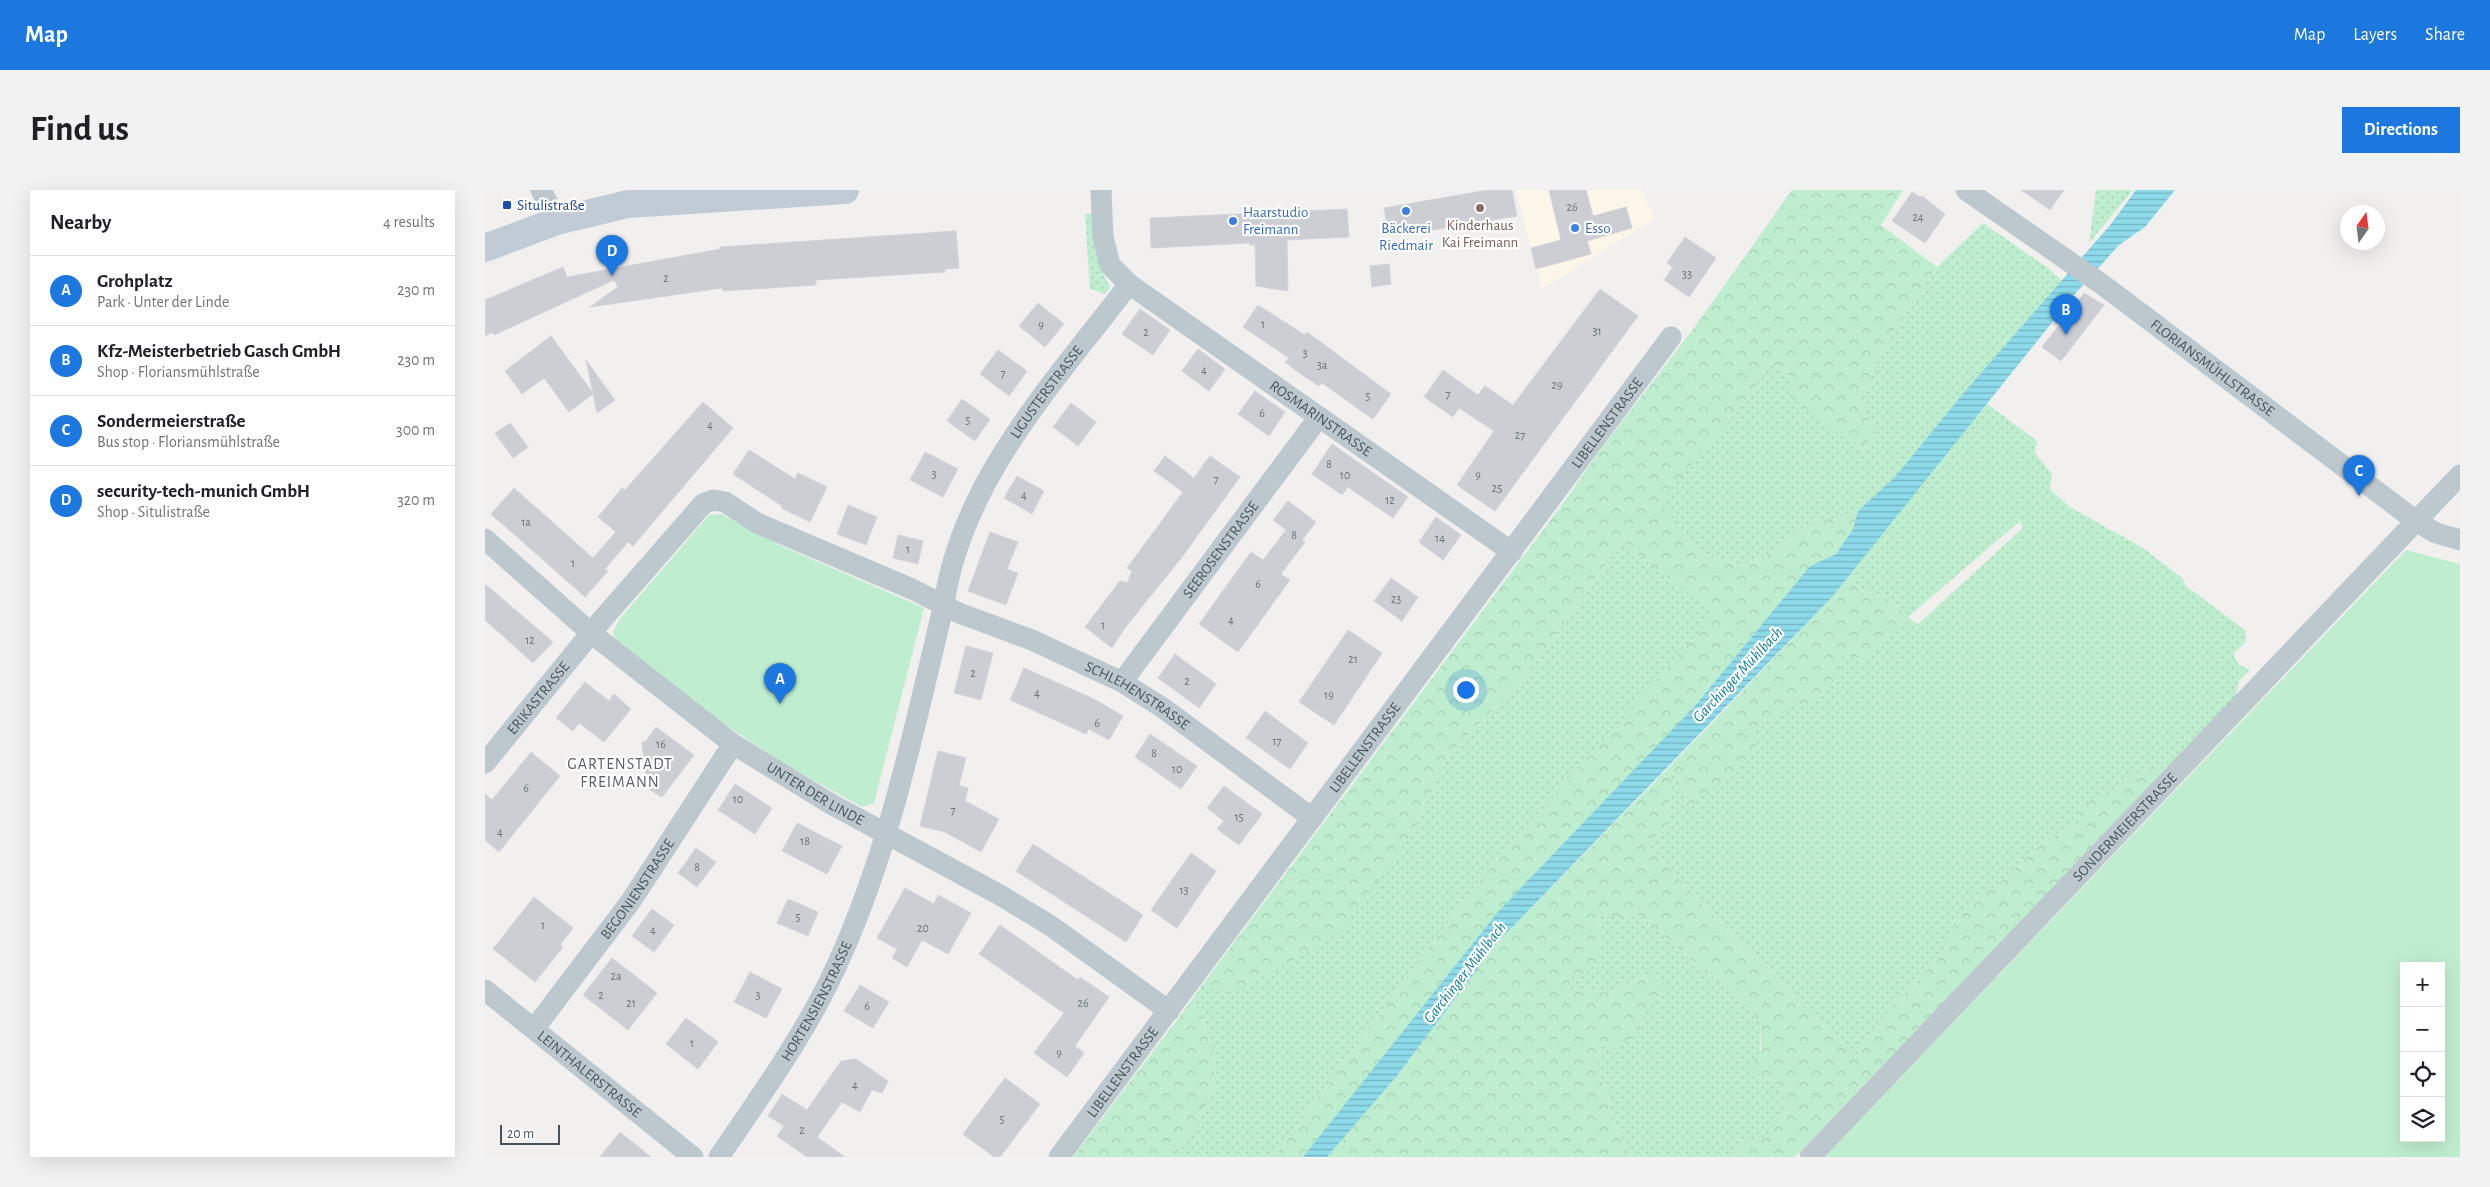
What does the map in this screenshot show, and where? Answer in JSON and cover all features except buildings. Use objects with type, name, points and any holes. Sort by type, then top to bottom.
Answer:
[{"type":"main road","points":[[485,248],[627,197],[845,190]]},
{"type":"street","points":[[541,190],[557,221]]},
{"type":"street","points":[[1101,190],[1103,237],[1110,265],[1129,284]]},
{"type":"street","name":"FLORIANSMÜHLSTRASSE","points":[[1967,190],[2103,284],[2416,521],[2436,532],[2460,540]]},
{"type":"street","name":"ROSMARINSTRASSE","points":[[1129,284],[1512,552]]},
{"type":"street","name":"LIGUSTERSTRASSE","points":[[887,833],[900,790],[945,604],[949,576],[966,523],[1002,454],[1129,284]]},
{"type":"street","name":"LIBELLENSTRASSE","points":[[1059,1157],[1671,337]]},
{"type":"street","name":"SEEROSENSTRASSE","points":[[1122,682],[1319,417]]},
{"type":"street","name":"SONDERMEIERSTRASSE","points":[[1810,1157],[2460,475]]},
{"type":"street","name":"SCHLEHENSTRASSE","points":[[591,633],[703,504],[713,500],[725,502],[757,523],[945,604],[959,613],[1032,640],[1122,682],[1163,708],[1312,818]]},
{"type":"street","name":"UNTER DER LINDE","points":[[485,539],[591,633],[733,744],[831,804],[976,881],[1051,926],[1169,1011]]},
{"type":"street","name":"ERIKASTRASSE","points":[[485,763],[591,633]]},
{"type":"street","name":"BEGONIENSTRASSE","points":[[534,1029],[631,901],[733,744]]},
{"type":"street","name":"HORTENSIENSTRASSE","points":[[719,1157],[804,1026],[828,984],[852,929],[887,833]]},
{"type":"street","name":"LEINTHALERSTRASSE","points":[[485,990],[693,1157]]},
{"type":"shaded area","points":[[1516,190],[1642,190],[1654,219],[1542,289]]},
{"type":"green space","points":[[1792,190],[1903,190],[1881,225],[1937,267],[1904,315],[1874,366],[1862,405],[1876,434],[1862,451],[1789,396],[1789,374],[1770,363],[1740,408],[1659,503],[1705,554],[1743,565],[1778,550],[1810,521],[1838,518],[1858,511],[1853,529],[1836,554],[1810,566],[1694,707],[1396,1042],[1303,1157],[1274,1157],[1474,887],[1715,614],[1622,542],[1525,677],[1447,757],[1413,832],[1343,929],[1274,972],[1230,993],[1203,984],[1567,498],[1598,453],[1697,324]]},
{"type":"green space","points":[[2096,190],[2133,190],[2089,243]]},
{"type":"green space","points":[[1092,213],[1103,273],[1110,287],[1105,294],[1090,289],[1085,214]]},
{"type":"green space","points":[[1983,223],[2048,268],[2062,281],[1961,396],[1895,477],[1858,511],[1838,518],[1810,521],[1778,550],[1743,565],[1705,554],[1658,503],[1740,408],[1770,363],[1789,374],[1826,422],[1862,451],[1876,434],[1862,405],[1874,366],[1904,315],[1937,267]]},
{"type":"green space","points":[[1986,403],[2037,441],[2035,453],[2052,474],[2050,489],[2070,507],[2143,548],[2182,578],[2186,586],[2246,631],[2246,642],[2233,654],[2239,665],[2250,670],[2239,680],[2235,699],[2163,773],[2145,767],[2124,785],[2101,793],[2082,823],[2048,838],[1957,919],[1945,950],[1874,1028],[1856,1057],[1799,1004],[1772,970],[1747,952],[1646,844],[1667,827],[1671,773],[1679,772],[1688,809],[1751,731],[1798,702],[1840,655],[1908,617],[1885,596],[1859,590],[1851,573]],"holes":[[[2020,521],[2023,528],[1918,624],[1908,617]]]},
{"type":"green space","points":[[721,514],[784,547],[924,608],[874,803],[862,807],[788,766],[721,722],[615,642],[613,632],[619,620],[709,515]]},
{"type":"green space","points":[[1622,542],[1716,614],[1474,887],[1274,1157],[1175,1157],[1203,1113],[1213,1083],[1215,1068],[1213,1051],[1200,1016],[1189,1004],[1203,984],[1230,993],[1413,832],[1447,757],[1525,677]]},
{"type":"green space","points":[[2406,550],[2460,564],[2460,1157],[1824,1157]]},
{"type":"green space","points":[[1851,573],[1859,590],[1885,596],[1908,617],[1864,658],[1840,655],[1841,679],[1806,708],[1798,703],[1751,731],[1757,749],[1688,809],[1679,772],[1671,773],[1667,827],[1646,844],[1747,952],[1772,970],[1799,1004],[1856,1056],[1874,1028],[1945,950],[1956,919],[2005,878],[2048,838],[2082,823],[2079,809],[2101,793],[2124,785],[2145,767],[2163,773],[1795,1157],[1730,1157],[1744,1142],[1766,1137],[1786,1104],[1777,1082],[1759,1077],[1751,1065],[1761,1050],[1761,1023],[1736,997],[1634,910],[1621,918],[1598,913],[1599,961],[1585,974],[1572,973],[1570,988],[1609,993],[1645,975],[1661,980],[1667,991],[1646,1009],[1637,1034],[1615,1049],[1602,1045],[1595,1068],[1607,1090],[1614,1124],[1631,1157],[1327,1157],[1396,1077],[1497,943],[1714,721],[1832,597]]},
{"type":"green space","points":[[1634,910],[1736,997],[1761,1023],[1759,1077],[1777,1082],[1786,1104],[1766,1138],[1744,1142],[1730,1157],[1631,1157],[1614,1124],[1607,1090],[1595,1068],[1602,1045],[1637,1034],[1646,1009],[1645,975],[1609,993],[1570,988],[1572,973],[1600,938],[1598,912],[1620,918]]},
{"type":"green space","points":[[1189,1004],[1200,1016],[1207,1032],[1213,1051],[1215,1068],[1209,1098],[1203,1113],[1175,1157],[1073,1157]]},
{"type":"water","name":"Garchinger Mühlbach","points":[[2136,190],[2175,190],[2145,227],[2119,245],[2074,295],[1832,597],[1497,943],[1396,1077],[1327,1157],[1303,1157],[1497,913],[1694,707],[1810,566],[1836,554],[1853,529],[1858,511],[1895,477],[1961,396],[2111,224]]},
{"type":"place","name":"Situlistraße","points":[[507,205]]},
{"type":"place","name":"Kinderhaus Kai Freimann","points":[[1480,208]]},
{"type":"place","name":"Bäckerei Riedmair","points":[[1406,211]]},
{"type":"place","name":"Haarstudio Freimann","points":[[1233,221]]},
{"type":"place","name":"Esso","points":[[1575,228]]},
{"type":"place","name":"security-tech-munich GmbH","points":[[612,276]]},
{"type":"place","name":"Kfz-Meisterbetrieb Gasch GmbH","points":[[2066,335]]},
{"type":"place","name":"Sondermeierstraße","points":[[2359,496]]},
{"type":"place","name":"Grohplatz","points":[[780,704]]},
{"type":"district","name":"GARTENSTADT FREIMANN","points":[[620,772]]}]
